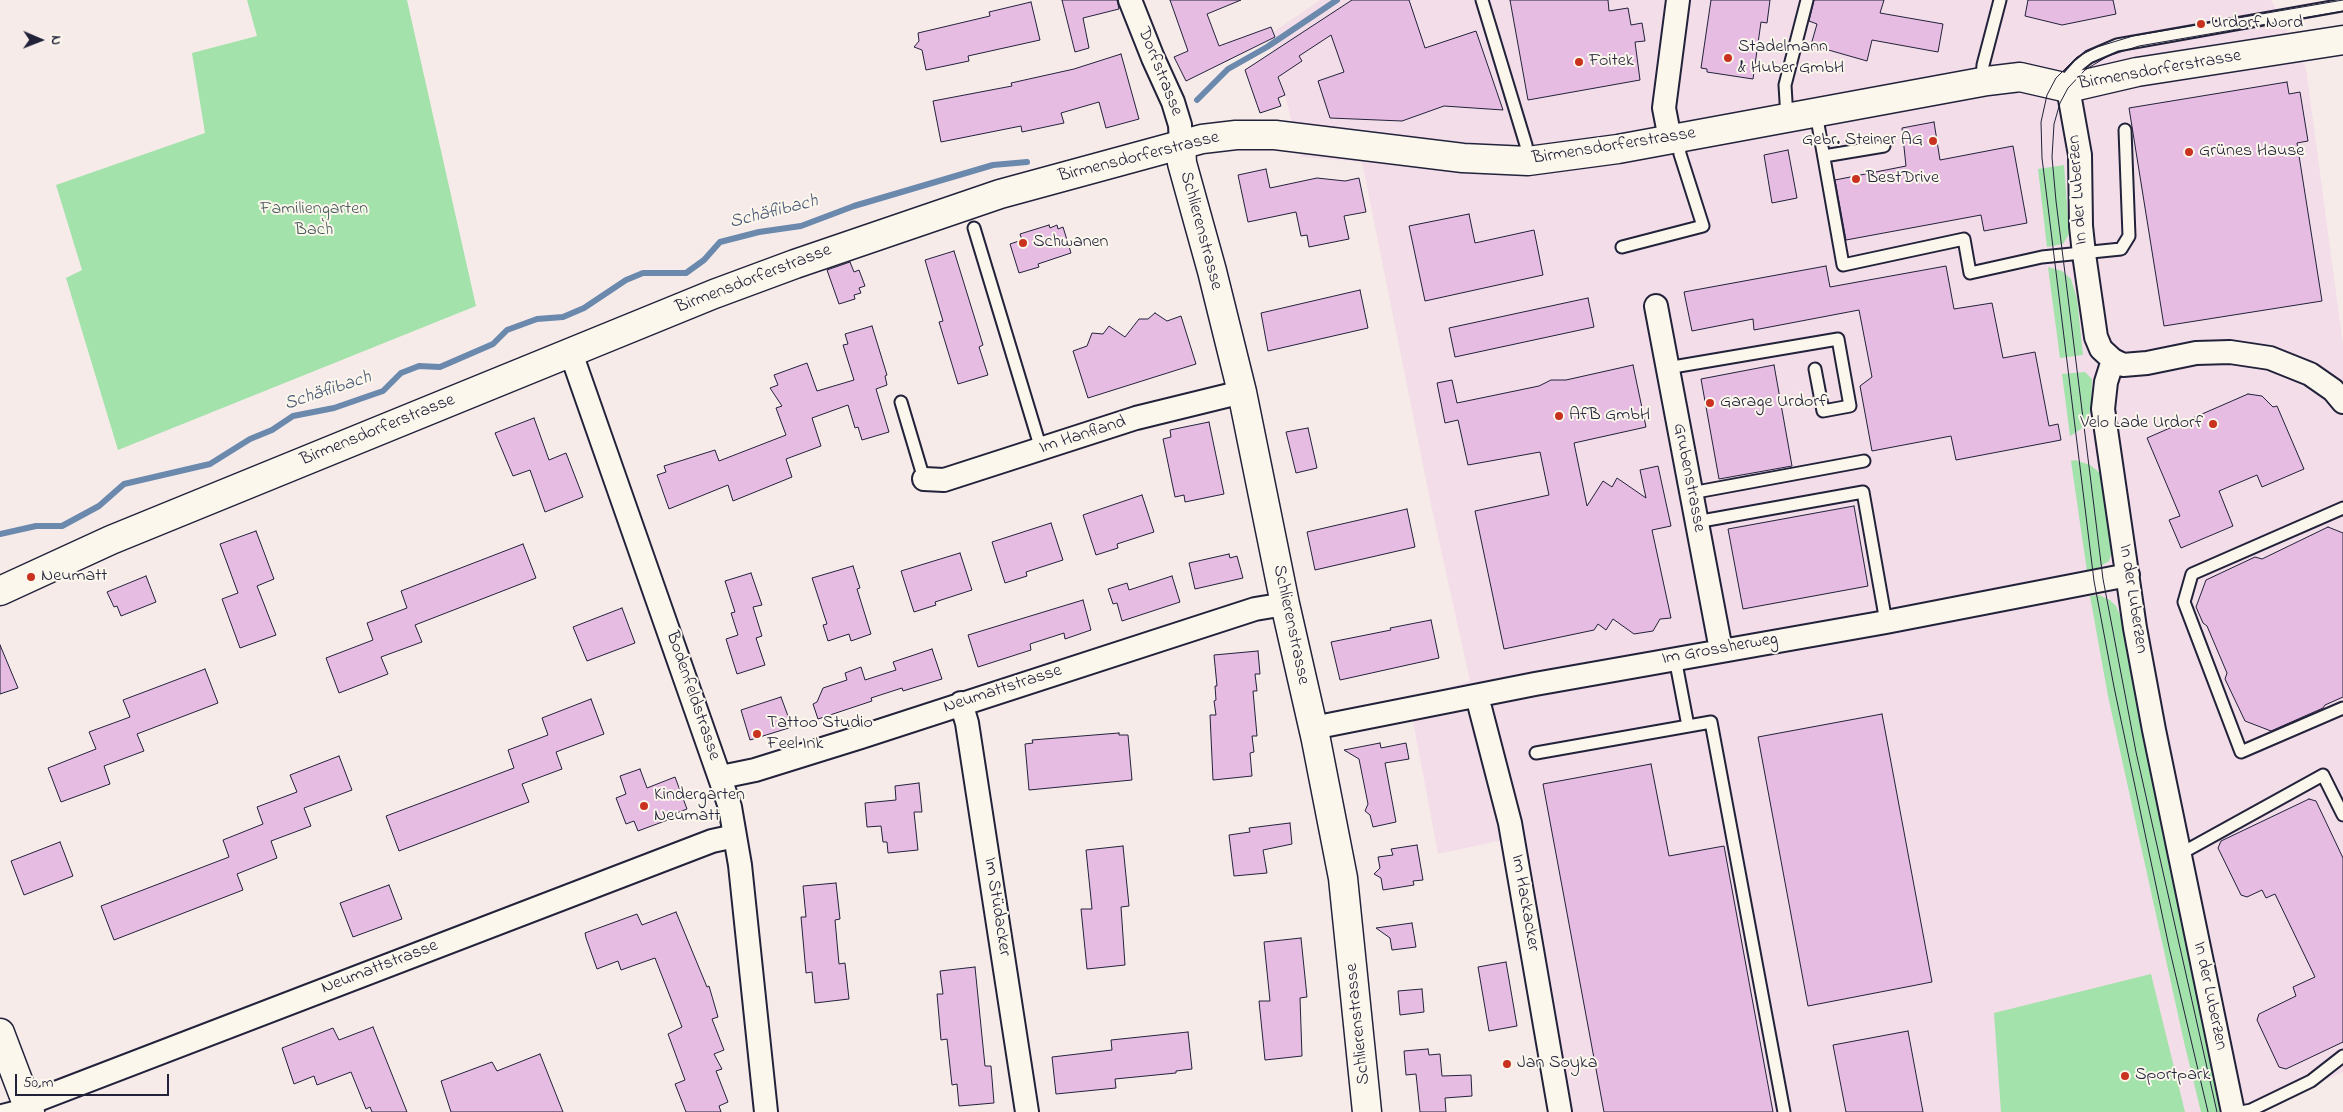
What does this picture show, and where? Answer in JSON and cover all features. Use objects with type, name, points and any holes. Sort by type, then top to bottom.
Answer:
[{"type":"main road","name":"Birmensdorferstrasse","points":[[0,591],[111,540],[794,264],[959,207],[1064,175],[1136,158],[1202,139],[1236,135],[1275,135],[1463,158],[1528,161],[1559,159],[1982,82],[2020,77],[2068,88],[2137,72],[2343,40]]},
{"type":"main road","name":"Schlierenstrasse","points":[[1181,145],[1182,164],[1212,271],[1242,392],[1285,604],[1314,728],[1343,878],[1367,1112]]},
{"type":"main road","points":[[0,1033],[28,1108]]},
{"type":"street","name":"Dorfstrasse","points":[[1130,0],[1173,102],[1180,125],[1181,145]]},
{"type":"street","points":[[1674,138],[1664,108],[1678,0]]},
{"type":"street","name":"In der Luberzen","points":[[2068,88],[2080,155],[2081,226],[2096,337],[2101,349],[2113,360],[2106,382],[2103,410],[2128,575],[2154,730],[2233,1112]]},
{"type":"street","name":"Grubenstrasse","points":[[1656,306],[1720,650]]},
{"type":"street","points":[[2113,360],[2123,364],[2131,364],[2196,353],[2230,352],[2270,358],[2310,374],[2333,390],[2343,402]]},
{"type":"street","name":"Bodenfeldstrasse","points":[[571,353],[730,807],[740,865],[766,1112]]},
{"type":"street","name":"Im Hanfland","points":[[924,479],[944,480],[1136,418],[1242,392]]},
{"type":"street","name":"Im Grossherweg","points":[[1314,728],[1675,658],[1886,622],[2128,575]]},
{"type":"street","name":"Neumattstrasse","points":[[721,778],[755,770],[852,740],[1255,609],[1285,604]]},
{"type":"street","name":"Im Hackacker","points":[[1476,696],[1510,823],[1560,1112]]},
{"type":"street","name":"Im Stüdacker","points":[[961,703],[970,742],[1027,1112]]},
{"type":"street","name":"Neumattstrasse","points":[[28,1108],[712,841],[735,836]]},
{"type":"lane","points":[[1482,0],[1526,145],[1528,161]]},
{"type":"lane","points":[[1787,118],[1785,85],[1807,0]]},
{"type":"lane","points":[[1982,82],[1984,64],[2000,0]]},
{"type":"lane","points":[[2068,88],[2070,75],[2079,65],[2089,57],[2116,45],[2343,5]]},
{"type":"lane","points":[[1816,112],[1843,265],[1964,239],[1970,273],[2042,258],[2121,249],[2129,236],[2125,130]]},
{"type":"lane","points":[[1622,247],[1703,226],[1674,138]]},
{"type":"lane","points":[[1824,156],[1884,146]]},
{"type":"lane","points":[[974,228],[1041,449]]},
{"type":"lane","points":[[1667,368],[1838,339],[1850,406],[1823,411],[1815,369]]},
{"type":"lane","points":[[901,402],[924,479]]},
{"type":"lane","points":[[1691,493],[1864,461]]},
{"type":"lane","points":[[1696,522],[1863,492],[1886,622]]},
{"type":"lane","points":[[2343,508],[2192,574],[2184,602],[2241,752],[2343,708]]},
{"type":"lane","points":[[1675,658],[1688,726]]},
{"type":"lane","points":[[1536,753],[1711,722],[1784,1112]]},
{"type":"lane","points":[[2180,854],[2323,774],[2343,815]]},
{"type":"lane","points":[[2241,1112],[2251,1110],[2311,1081],[2343,1056]]},
{"type":"lane","points":[[0,1111],[28,1108]]},
{"type":"shaded area","points":[[1320,0],[2271,0],[2306,68],[2343,345],[2343,1072],[2257,1112],[1553,1112],[1503,840],[1438,854],[1409,700],[1470,681],[1430,500],[1362,162],[1301,157],[1269,35]]},
{"type":"green space","name":"Familiengarten Bach","points":[[247,0],[407,0],[476,306],[118,450],[66,278],[82,270],[56,185],[205,133],[192,53],[257,36]]},
{"type":"green space","points":[[2064,165],[2069,234],[2063,244],[2047,247],[2038,169]]},
{"type":"green space","points":[[2048,267],[2062,271],[2071,279],[2077,299],[2083,355],[2060,358]]},
{"type":"green space","points":[[2085,372],[2092,379],[2091,410],[2081,429],[2070,436],[2062,374]]},
{"type":"green space","points":[[2075,460],[2090,465],[2100,473],[2104,481],[2114,544],[2109,561],[2098,568],[2087,571],[2071,461]]},
{"type":"green space","points":[[2099,595],[2110,600],[2116,606],[2124,625],[2169,862],[2224,1112],[2201,1112],[2184,1042],[2108,696],[2090,596]]},
{"type":"green space","points":[[2151,974],[2185,1112],[2001,1112],[1994,1013]]},
{"type":"building","points":[[1062,0],[1117,0],[1119,9],[1083,18],[1089,48],[1075,52]]},
{"type":"building","points":[[1170,0],[1241,0],[1207,14],[1219,46],[1271,27],[1275,37],[1186,81],[1174,57],[1188,51]]},
{"type":"building","points":[[1352,0],[1409,0],[1425,48],[1476,31],[1503,110],[1444,106],[1402,121],[1330,118],[1318,81],[1344,72],[1331,35],[1299,56],[1302,61],[1278,77],[1285,95],[1278,98],[1281,106],[1260,113],[1245,70]]},
{"type":"building","name":"Foitek","points":[[1510,0],[1608,0],[1609,11],[1628,8],[1631,25],[1642,23],[1645,41],[1635,42],[1640,80],[1528,100]]},
{"type":"building","points":[[1711,0],[1770,0],[1767,23],[1761,22],[1753,79],[1707,72],[1707,69],[1701,68]]},
{"type":"building","points":[[1814,0],[1884,0],[1880,13],[1943,24],[1938,52],[1872,40],[1867,61],[1811,45],[1817,24],[1809,21]]},
{"type":"building","points":[[2028,0],[2113,0],[2116,14],[2062,25],[2025,16]]},
{"type":"building","points":[[1031,2],[1040,40],[968,56],[969,61],[926,70],[922,50],[914,47],[919,41],[918,33],[990,16],[989,12]]},
{"type":"building","points":[[1121,54],[1139,119],[1106,128],[1099,102],[1061,113],[1064,123],[1022,132],[1021,126],[941,142],[933,101],[1012,86],[1011,83],[1074,69]]},
{"type":"building","points":[[2287,82],[2289,94],[2300,92],[2308,141],[2297,143],[2322,301],[2164,326],[2129,108]]},
{"type":"building","points":[[1934,122],[1940,160],[2013,146],[2027,223],[1984,231],[1981,215],[1846,240],[1835,180],[1906,166],[1902,128]]},
{"type":"building","points":[[1788,150],[1797,198],[1772,203],[1764,155]]},
{"type":"building","points":[[1266,169],[1270,188],[1317,178],[1345,181],[1359,178],[1366,212],[1344,216],[1349,239],[1309,247],[1307,235],[1301,236],[1296,212],[1248,222],[1238,175]]},
{"type":"building","points":[[1469,214],[1475,243],[1534,230],[1543,275],[1425,301],[1409,226]]},
{"type":"building","points":[[1049,225],[1050,228],[1057,225],[1058,229],[1063,227],[1071,253],[1038,264],[1039,267],[1019,273],[1010,244],[1022,240],[1020,234]]},
{"type":"building","points":[[954,251],[983,345],[979,347],[988,375],[958,384],[939,322],[943,321],[925,260]]},
{"type":"building","points":[[850,262],[854,272],[859,270],[865,286],[859,288],[861,293],[854,295],[855,299],[839,304],[827,270]]},
{"type":"building","points":[[1826,266],[1830,287],[1946,266],[1954,309],[1992,303],[2003,358],[2035,352],[2049,426],[2058,424],[2061,440],[1956,460],[1951,436],[1872,451],[1860,386],[1872,377],[1859,310],[1754,330],[1753,319],[1692,331],[1684,292]]},
{"type":"building","points":[[1360,290],[1368,328],[1268,351],[1261,313]]},
{"type":"building","points":[[1588,298],[1594,327],[1455,357],[1449,328]]},
{"type":"building","points":[[1155,313],[1167,321],[1181,316],[1196,364],[1088,398],[1073,351],[1087,346],[1092,333],[1103,334],[1109,326],[1125,337],[1139,319],[1148,319]]},
{"type":"building","points":[[872,326],[887,375],[885,376],[887,385],[876,389],[889,432],[862,440],[858,427],[855,428],[848,405],[812,418],[821,446],[786,459],[792,477],[733,501],[728,485],[669,509],[657,475],[666,472],[664,466],[715,450],[719,461],[786,435],[776,408],[782,406],[770,388],[778,385],[774,375],[807,363],[817,391],[854,380],[843,345],[848,344],[845,334]]},
{"type":"building","points":[[1633,365],[1646,427],[1574,443],[1587,506],[1603,481],[1612,487],[1617,478],[1646,498],[1640,470],[1658,466],[1671,526],[1652,530],[1671,618],[1660,619],[1653,631],[1634,634],[1613,619],[1606,630],[1598,624],[1594,630],[1504,649],[1475,511],[1549,495],[1540,452],[1468,465],[1458,420],[1445,423],[1437,383],[1452,380],[1457,403],[1539,386],[1551,380],[1566,380]]},
{"type":"building","points":[[1774,365],[1792,466],[1719,479],[1701,379]]},
{"type":"building","points":[[2248,394],[2262,396],[2273,407],[2277,406],[2304,469],[2262,487],[2257,475],[2219,491],[2233,526],[2181,548],[2169,520],[2180,516],[2147,438]]},
{"type":"building","points":[[534,418],[549,460],[566,453],[583,497],[545,512],[530,470],[513,476],[495,433]]},
{"type":"building","points":[[1209,422],[1224,494],[1185,502],[1184,495],[1175,497],[1163,439],[1171,437],[1170,430]]},
{"type":"building","points":[[1308,428],[1317,468],[1296,473],[1286,432]]},
{"type":"building","points":[[1142,495],[1154,532],[1117,544],[1118,548],[1096,555],[1083,515]]},
{"type":"building","points":[[1854,506],[1868,586],[1743,609],[1728,529]]},
{"type":"building","points":[[1407,509],[1415,547],[1315,570],[1307,532]]},
{"type":"building","points":[[1051,523],[1063,560],[1026,572],[1027,576],[1005,583],[992,542]]},
{"type":"building","points":[[2328,527],[2343,533],[2343,697],[2271,731],[2245,721],[2225,679],[2227,673],[2207,626],[2203,623],[2196,607],[2206,580],[2255,557],[2262,559]]},
{"type":"building","points":[[256,531],[274,579],[257,586],[276,635],[240,648],[222,599],[238,593],[220,544]]},
{"type":"building","points":[[523,544],[536,578],[415,625],[422,642],[381,657],[388,674],[339,693],[326,658],[373,640],[367,623],[407,608],[401,591]]},
{"type":"building","points":[[960,553],[972,590],[935,602],[936,605],[914,612],[901,571]]},
{"type":"building","points":[[1229,554],[1230,558],[1237,556],[1243,578],[1195,589],[1189,563]]},
{"type":"building","points":[[853,566],[860,588],[857,589],[871,634],[851,641],[849,634],[828,641],[823,625],[827,624],[812,578]]},
{"type":"building","points":[[751,573],[762,605],[753,607],[762,636],[756,638],[765,665],[737,674],[726,639],[738,635],[731,613],[735,612],[725,581]]},
{"type":"building","points":[[146,576],[156,602],[121,616],[117,606],[114,607],[107,592]]},
{"type":"building","points":[[1172,576],[1180,602],[1122,621],[1117,603],[1113,604],[1108,589],[1127,583],[1129,590]]},
{"type":"building","points":[[1083,600],[1091,630],[1065,639],[1064,633],[1030,644],[1031,650],[978,667],[968,635]]},
{"type":"building","points":[[622,608],[635,643],[587,661],[573,627]]},
{"type":"building","points":[[1431,620],[1439,658],[1340,680],[1331,642]]},
{"type":"building","points":[[0,645],[18,688],[0,694]]},
{"type":"building","points":[[932,649],[942,679],[903,691],[902,688],[871,698],[872,701],[818,719],[813,704],[817,702],[823,688],[847,680],[845,673],[861,667],[865,680],[896,670],[893,662]]},
{"type":"building","points":[[1258,651],[1260,674],[1255,674],[1257,691],[1253,691],[1257,736],[1252,736],[1254,752],[1250,753],[1252,776],[1213,780],[1210,715],[1216,715],[1214,701],[1216,700],[1215,686],[1217,686],[1214,655]]},
{"type":"building","points":[[205,669],[218,703],[137,734],[144,751],[104,766],[110,784],[61,802],[48,768],[96,749],[89,732],[130,717],[123,700]]},
{"type":"building","points":[[781,697],[792,727],[750,740],[741,710]]},
{"type":"building","points":[[591,699],[604,734],[556,752],[562,769],[522,784],[529,802],[399,851],[386,816],[514,768],[508,750],[548,735],[542,718]]},
{"type":"building","points":[[1882,714],[1932,982],[1808,1006],[1758,737]]},
{"type":"building","points":[[1119,733],[1119,735],[1128,735],[1132,780],[1029,790],[1025,744],[1033,743],[1032,740]]},
{"type":"building","points":[[1380,743],[1381,748],[1406,743],[1409,759],[1385,763],[1396,822],[1373,827],[1370,815],[1365,811],[1368,804],[1359,759],[1344,750]]},
{"type":"building","points":[[339,756],[352,790],[304,808],[311,826],[271,841],[277,858],[237,874],[243,890],[114,940],[101,906],[229,857],[223,840],[263,824],[257,807],[297,792],[290,775]]},
{"type":"building","points":[[1651,764],[1669,856],[1724,846],[1773,1112],[1604,1112],[1543,784]]},
{"type":"building","name":"Kindergarten Neumatt","points":[[640,769],[647,788],[675,777],[687,809],[672,815],[673,818],[638,831],[634,821],[626,824],[616,798],[626,794],[620,776]]},
{"type":"building","points":[[919,783],[922,812],[914,812],[918,850],[888,853],[887,842],[883,842],[881,826],[867,827],[865,803],[896,800],[895,786]]},
{"type":"building","points":[[2309,799],[2316,801],[2343,858],[2343,1042],[2286,1069],[2279,1067],[2257,1020],[2259,1014],[2296,996],[2293,987],[2315,977],[2275,894],[2266,898],[2262,890],[2247,897],[2241,895],[2218,848],[2221,841]]},
{"type":"building","points":[[1290,823],[1292,844],[1263,850],[1267,873],[1234,876],[1229,835],[1250,832],[1249,828]]},
{"type":"building","points":[[60,842],[73,876],[24,895],[11,861]]},
{"type":"building","points":[[1417,845],[1423,880],[1413,881],[1414,885],[1383,890],[1381,878],[1374,874],[1380,868],[1378,857],[1393,855],[1391,849]]},
{"type":"building","points":[[1123,846],[1129,906],[1121,907],[1125,965],[1087,969],[1081,909],[1092,909],[1086,850]]},
{"type":"building","points":[[836,883],[840,919],[835,920],[839,964],[845,963],[849,999],[815,1003],[812,972],[806,973],[801,917],[806,917],[803,886]]},
{"type":"building","points":[[389,885],[402,919],[353,937],[340,903]]},
{"type":"building","points":[[676,912],[707,987],[709,986],[718,1017],[712,1019],[724,1050],[714,1054],[722,1069],[716,1071],[728,1102],[719,1106],[721,1112],[686,1112],[675,1084],[685,1080],[668,1034],[682,1027],[655,958],[621,970],[618,961],[597,969],[586,938],[585,933],[637,914],[642,925]]},
{"type":"building","points":[[1412,923],[1416,947],[1392,950],[1390,938],[1376,928]]},
{"type":"building","points":[[1301,938],[1307,997],[1300,998],[1302,1056],[1265,1060],[1259,1001],[1270,1001],[1264,942]]},
{"type":"building","points":[[1506,962],[1517,1026],[1489,1031],[1478,967]]},
{"type":"building","points":[[975,967],[985,1066],[991,1066],[994,1103],[959,1106],[957,1084],[952,1085],[947,1039],[941,1040],[937,994],[943,994],[940,971]]},
{"type":"building","points":[[1422,989],[1424,1012],[1400,1015],[1398,991]]},
{"type":"building","points":[[373,1027],[407,1112],[372,1112],[370,1107],[366,1109],[351,1072],[317,1085],[314,1076],[294,1084],[282,1048],[333,1028],[339,1040]]},
{"type":"building","points":[[1908,1031],[1923,1112],[1846,1112],[1833,1045]]},
{"type":"building","points":[[1188,1032],[1192,1069],[1176,1071],[1176,1073],[1115,1079],[1116,1088],[1056,1094],[1052,1057],[1112,1050],[1111,1040]]},
{"type":"building","points":[[1428,1049],[1429,1055],[1440,1054],[1442,1076],[1471,1075],[1472,1096],[1445,1098],[1446,1112],[1420,1112],[1416,1074],[1406,1075],[1404,1051]]},
{"type":"building","points":[[540,1054],[563,1112],[451,1112],[441,1081],[492,1062],[497,1071]]},
{"type":"waterway","name":"Schäflibach","points":[[1197,100],[1228,69],[1267,47],[1337,0]]},
{"type":"waterway","name":"Schäflibach","points":[[0,534],[36,526],[62,526],[99,506],[124,484],[210,464],[250,439],[272,430],[293,416],[334,408],[383,391],[401,373],[419,366],[440,367],[493,344],[507,330],[537,319],[563,317],[584,308],[626,280],[643,273],[686,273],[704,260],[720,242],[759,232],[801,226],[854,206],[993,165],[1027,162]]},
{"type":"tram line","points":[[2208,1112],[2169,947],[2114,687],[2094,581],[2042,158],[2041,122],[2047,95],[2056,78],[2077,57],[2097,47],[2133,36],[2343,0]]},
{"type":"tram line","points":[[2217,1112],[2136,752],[2103,579],[2056,201],[2052,157],[2054,124],[2060,103],[2068,88],[2085,70],[2108,56],[2139,46],[2343,11]]},
{"type":"place","name":"Urdorf Nord","points":[[2201,24]]},
{"type":"place","name":"Stadelmann & Huber GmbH","points":[[1728,58]]},
{"type":"place","name":"Foitek","points":[[1579,62]]},
{"type":"place","name":"Gebr. Steiner AG","points":[[1933,141]]},
{"type":"place","name":"Grünes Hause","points":[[2189,152]]},
{"type":"place","name":"BestDrive","points":[[1856,179]]},
{"type":"place","name":"Schwanen","points":[[1023,243]]},
{"type":"place","name":"Garage Urdorf","points":[[1710,403]]},
{"type":"place","name":"AfB GmbH","points":[[1559,416]]},
{"type":"place","name":"Velo Lade Urdorf","points":[[2213,424]]},
{"type":"place","name":"Neumatt","points":[[31,577]]},
{"type":"place","name":"Tattoo Studio Feel Ink","points":[[757,734]]},
{"type":"place","name":"Kindergarten Neumatt","points":[[644,806]]},
{"type":"place","name":"Jan Soyka","points":[[1507,1064]]},
{"type":"place","name":"Sportpark","points":[[2125,1076]]}]
